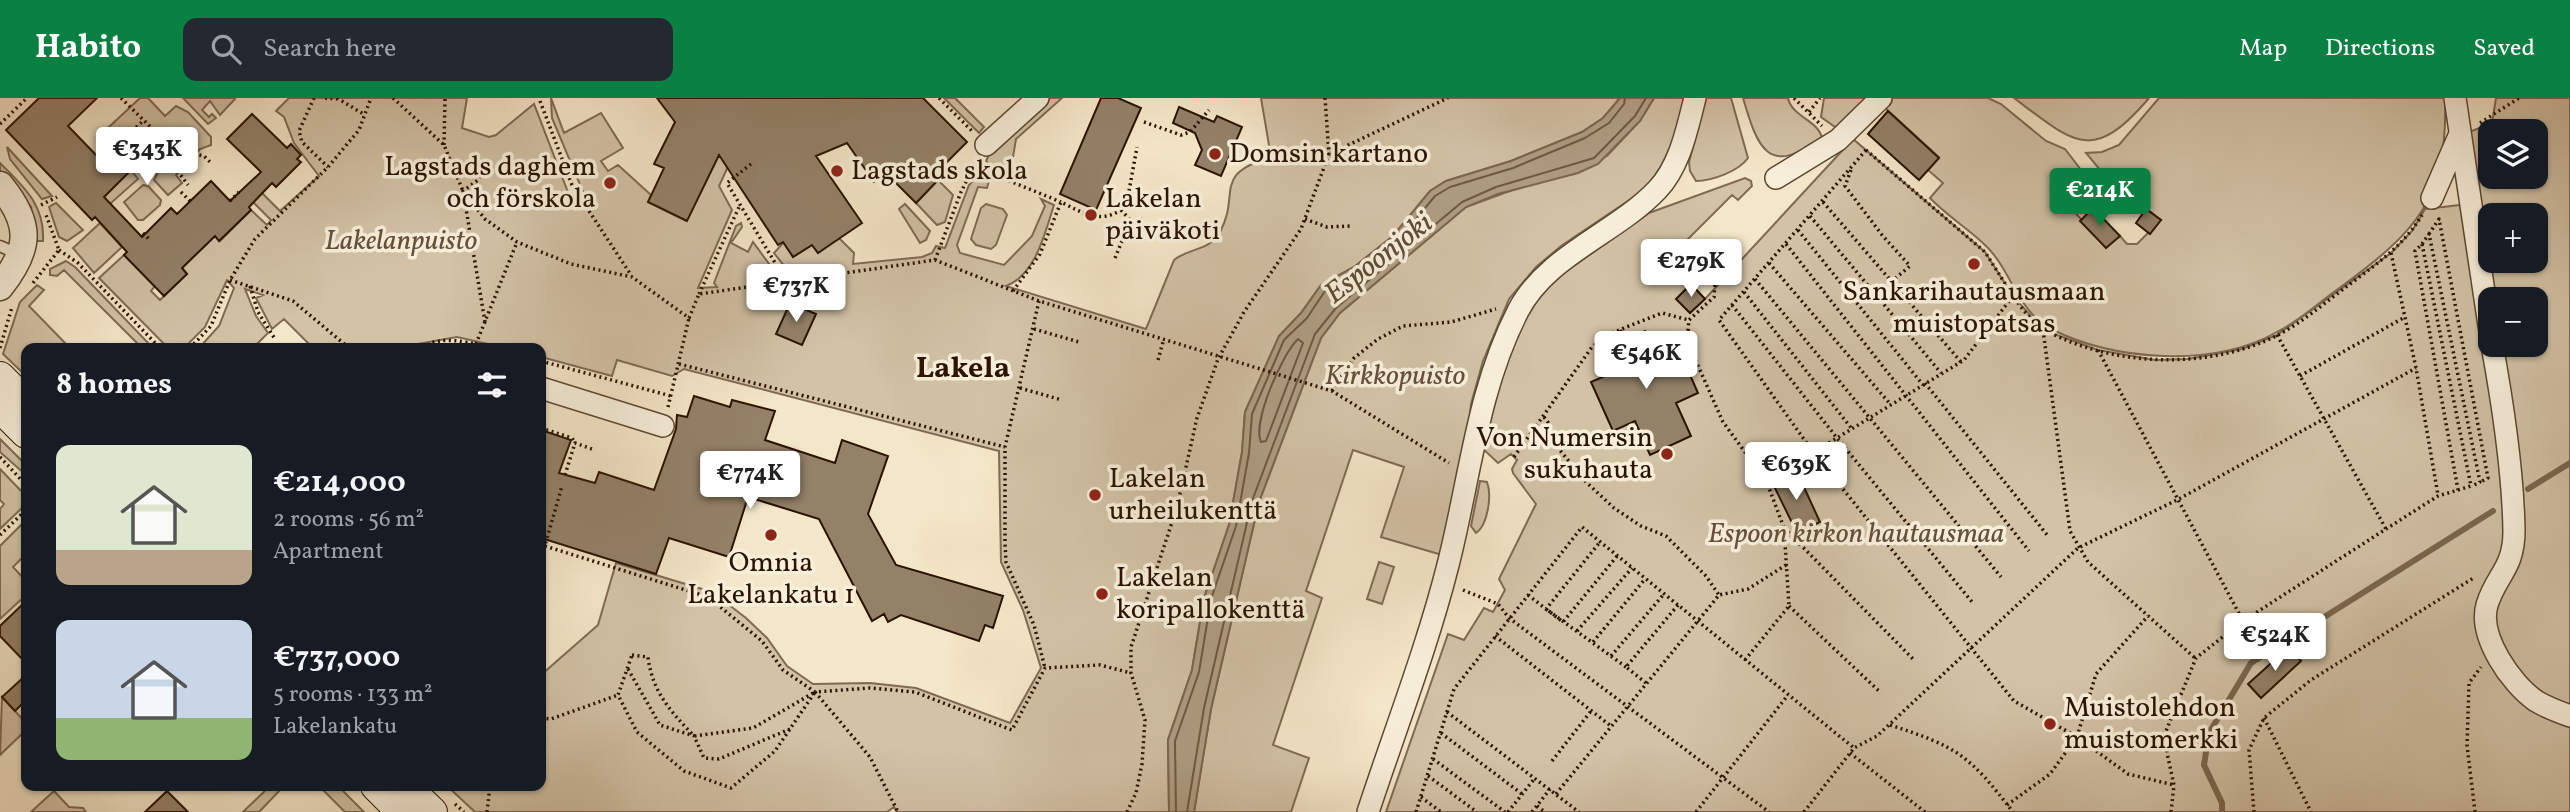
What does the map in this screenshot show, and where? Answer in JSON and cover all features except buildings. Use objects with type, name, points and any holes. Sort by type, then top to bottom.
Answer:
[{"type":"main road","points":[[0,377],[21,398]]},
{"type":"main road","points":[[0,407],[21,428]]},
{"type":"main road","points":[[381,791],[402,812]]},
{"type":"main road","points":[[410,791],[432,812]]},
{"type":"street","points":[[986,145],[1038,98]]},
{"type":"street","points":[[1368,812],[1445,576],[1469,475],[1480,409],[1498,354],[1520,308],[1550,272],[1622,221],[1658,189],[1685,137],[1695,98]]},
{"type":"street","points":[[1776,178],[1845,133],[1881,98]]},
{"type":"street","points":[[2455,98],[2483,287]]},
{"type":"street","points":[[2432,198],[2459,136]]},
{"type":"street","points":[[0,185],[12,200],[25,233],[10,251],[0,287]]},
{"type":"street","points":[[2495,357],[2514,532],[2509,567],[2486,607],[2486,628],[2494,648],[2521,688],[2537,701],[2570,716]]},
{"type":"street","points":[[546,390],[663,426]]},
{"type":"path","points":[[0,124],[27,98]]},
{"type":"path","points":[[121,98],[171,147],[177,158]]},
{"type":"path","points":[[314,98],[299,131],[302,142],[328,167]]},
{"type":"path","points":[[325,98],[338,98],[365,115]]},
{"type":"path","points":[[195,343],[211,326],[230,280],[255,239],[328,167],[359,130],[371,98]]},
{"type":"path","points":[[393,98],[444,145]]},
{"type":"path","points":[[445,98],[444,145],[463,191],[485,322]]},
{"type":"path","points":[[935,260],[973,166],[986,145],[939,98]]},
{"type":"path","points":[[1127,812],[1136,793],[1142,764],[1144,720],[1131,673],[1131,647],[1177,507],[1197,418],[1218,359],[1305,219],[1329,154],[1325,98]]},
{"type":"path","points":[[1329,154],[1448,98]]},
{"type":"path","points":[[1794,98],[1809,112],[1820,98]]},
{"type":"path","points":[[2459,136],[2519,98]]},
{"type":"path","points":[[540,102],[572,185],[632,277],[689,318]]},
{"type":"path","points":[[19,106],[24,112]]},
{"type":"path","points":[[1144,122],[1181,135],[1190,132],[1209,110]]},
{"type":"path","points":[[116,146],[144,120]]},
{"type":"path","points":[[1845,133],[1985,252],[2012,296],[2043,330],[2098,350],[2155,360],[2188,359],[2242,349],[2277,335],[2391,253],[2412,231],[2432,198]]},
{"type":"path","points":[[973,166],[1090,216],[1102,218],[1121,210],[1129,191],[1137,147]]},
{"type":"path","points":[[1866,150],[1719,320],[1813,452],[2014,701],[2077,737],[2127,774],[2174,785]]},
{"type":"path","points":[[144,175],[177,158],[197,153],[211,163]]},
{"type":"path","points":[[171,162],[188,185]]},
{"type":"path","points":[[463,191],[478,180],[486,164]]},
{"type":"path","points":[[751,164],[727,184],[786,281]]},
{"type":"path","points":[[1853,165],[1845,186],[1873,225],[1910,266],[1891,282]]},
{"type":"path","points":[[463,191],[485,219],[517,242],[571,264],[632,277]]},
{"type":"path","points":[[181,192],[190,201]]},
{"type":"path","points":[[230,201],[239,192]]},
{"type":"path","points":[[41,205],[57,197]]},
{"type":"path","points":[[1013,291],[1040,254],[1061,202]]},
{"type":"path","points":[[1823,202],[1961,362]]},
{"type":"path","points":[[663,426],[689,318],[740,205]]},
{"type":"path","points":[[1121,210],[1134,224],[1143,218]]},
{"type":"path","points":[[1810,216],[1941,374]]},
{"type":"path","points":[[1305,219],[1327,227],[1352,226]]},
{"type":"path","points":[[2171,812],[2174,785],[2167,753],[2166,731],[2196,659],[2243,621],[2438,496],[2458,490],[2471,486],[2488,478],[2439,219],[2415,251],[2458,490]]},
{"type":"path","points":[[1115,258],[1130,222]]},
{"type":"path","points":[[1798,230],[2048,536]]},
{"type":"path","points":[[143,233],[150,240]]},
{"type":"path","points":[[2429,234],[2480,482]]},
{"type":"path","points":[[1730,240],[1717,256],[1714,297],[1689,320],[1687,341],[1723,422],[1753,463],[1768,471],[1793,465],[1961,362],[2012,296]]},
{"type":"path","points":[[477,343],[517,242]]},
{"type":"path","points":[[1786,244],[2029,551]]},
{"type":"path","points":[[2422,244],[2471,486]]},
{"type":"path","points":[[59,250],[78,263],[155,343]]},
{"type":"path","points":[[2391,253],[2416,368],[2438,496]]},
{"type":"path","points":[[699,293],[935,260],[1039,301],[1218,359],[1237,361],[1332,391],[1469,475]]},
{"type":"path","points":[[1769,263],[1891,405]]},
{"type":"path","points":[[1755,279],[2001,577]]},
{"type":"path","points":[[230,280],[293,301],[343,343]]},
{"type":"path","points":[[250,286],[258,312],[275,339]]},
{"type":"path","points":[[1744,292],[1852,429]]},
{"type":"path","points":[[628,668],[660,724],[694,736],[753,728],[815,692],[870,688],[915,692],[1012,730],[1045,668],[1034,625],[1006,562],[1005,447],[1039,301]]},
{"type":"path","points":[[1732,305],[1836,438],[1972,602]]},
{"type":"path","points":[[1332,391],[1354,358],[1378,339],[1403,327],[1451,322],[1497,309],[1520,308]]},
{"type":"path","points":[[1514,457],[1544,417],[1576,365],[1592,347],[1620,330],[1662,313],[1689,320]]},
{"type":"path","points":[[2300,376],[2405,317]]},
{"type":"path","points":[[1034,329],[1079,342]]},
{"type":"path","points":[[1620,330],[1625,340]]},
{"type":"path","points":[[2043,330],[2070,531],[2088,562],[2196,659]]},
{"type":"path","points":[[2277,335],[2386,529]]},
{"type":"path","points":[[434,343],[453,340],[464,343]]},
{"type":"path","points":[[1158,360],[1163,341]]},
{"type":"path","points":[[2098,350],[2243,621]]},
{"type":"path","points":[[546,362],[671,396]]},
{"type":"path","points":[[679,364],[1005,447]]},
{"type":"path","points":[[1804,812],[1854,748],[1877,736],[2078,548],[2178,500],[2416,368]]},
{"type":"path","points":[[1020,388],[1062,400]]},
{"type":"path","points":[[1544,417],[1550,425],[1554,443],[1586,482],[1641,526],[1666,536],[1706,576],[1719,595]]},
{"type":"path","points":[[546,430],[572,438],[575,443],[592,449]]},
{"type":"path","points":[[565,475],[575,443]]},
{"type":"path","points":[[0,457],[21,480]]},
{"type":"path","points":[[1768,471],[1766,480],[1782,508],[1789,606],[1881,692]]},
{"type":"path","points":[[546,542],[562,486]]},
{"type":"path","points":[[0,535],[21,515]]},
{"type":"path","points":[[1416,812],[1454,689],[1582,527],[1854,748]]},
{"type":"path","points":[[1784,528],[1915,661]]},
{"type":"path","points":[[1546,610],[1600,542]]},
{"type":"path","points":[[546,546],[708,597],[762,641],[783,670],[815,692],[870,757],[898,812]]},
{"type":"path","points":[[1527,595],[1563,622],[1617,556]]},
{"type":"path","points":[[1556,794],[1719,595],[1748,589],[1786,565]]},
{"type":"path","points":[[1577,631],[1632,568]]},
{"type":"path","points":[[2254,812],[2249,750],[2264,718],[2311,680],[2479,574]]},
{"type":"path","points":[[1592,643],[1645,579]]},
{"type":"path","points":[[1461,589],[1498,604],[1509,618],[1769,812]]},
{"type":"path","points":[[1611,656],[1664,594]]},
{"type":"path","points":[[1626,667],[1678,605]]},
{"type":"path","points":[[1745,660],[1789,606]]},
{"type":"path","points":[[1546,610],[1646,683]]},
{"type":"path","points":[[2007,805],[2049,774],[2077,737],[2096,674],[2148,616]]},
{"type":"path","points":[[1495,636],[1611,726]]},
{"type":"path","points":[[2475,812],[2467,745],[2469,683],[2494,648]]},
{"type":"path","points":[[792,728],[719,760],[704,758],[694,736],[650,680],[648,657],[632,655],[618,695],[637,732],[684,771],[731,788],[775,751],[792,728],[815,692]]},
{"type":"path","points":[[1045,668],[1100,665],[1131,673]]},
{"type":"path","points":[[546,718],[618,695]]},
{"type":"path","points":[[1696,812],[1788,695]]},
{"type":"path","points":[[1552,761],[1591,710]]},
{"type":"path","points":[[1447,712],[1579,812]]},
{"type":"path","points":[[2264,718],[2311,812]]},
{"type":"path","points":[[1889,724],[1937,739],[1956,749],[2013,812]]},
{"type":"path","points":[[1441,733],[1522,794]]},
{"type":"path","points":[[1850,753],[1925,812]]},
{"type":"path","points":[[1433,759],[1507,812],[1535,778]]},
{"type":"path","points":[[1428,776],[1478,812]]},
{"type":"path","points":[[1532,812],[1550,789]]},
{"type":"path","points":[[487,812],[489,791]]},
{"type":"path","points":[[1421,797],[1441,812]]},
{"type":"path","points":[[1537,806],[1545,812]]},
{"type":"green space","points":[[140,98],[148,98],[165,116],[176,106],[188,112],[211,137],[211,145],[200,149],[176,175],[182,183],[168,195],[154,180],[158,172],[154,167],[142,168],[121,148],[126,142],[109,127]]},
{"type":"green space","points":[[183,98],[235,99],[220,115],[210,101],[202,110],[209,117],[212,114],[216,118],[208,124]]},
{"type":"green space","name":"Lakelanpuisto","points":[[289,98],[467,98],[462,128],[489,137],[496,135],[534,104],[571,200],[589,206],[552,118],[551,98],[564,133],[601,113],[623,148],[601,161],[608,171],[618,165],[651,195],[648,202],[686,221],[723,146],[738,145],[719,186],[732,210],[698,288],[717,287],[714,283],[736,226],[741,223],[742,227],[731,243],[748,252],[753,242],[775,272],[771,279],[792,276],[774,253],[784,242],[793,257],[812,245],[818,253],[839,238],[854,253],[853,264],[922,257],[932,253],[936,246],[945,248],[969,185],[977,177],[990,177],[987,188],[978,187],[957,245],[960,253],[1004,265],[1032,236],[1045,206],[1041,199],[1054,205],[1043,240],[1025,272],[1006,286],[1146,329],[1174,260],[1211,243],[1216,238],[1226,218],[1234,178],[1252,164],[1271,157],[1261,98],[1620,98],[1603,118],[1582,132],[1511,161],[1446,181],[1430,191],[1393,236],[1354,267],[1321,285],[1301,313],[1279,336],[1245,412],[1242,452],[1229,525],[1204,598],[1192,670],[1168,740],[1169,812],[897,812],[894,807],[887,812],[475,812],[452,791],[546,791],[546,671],[598,625],[616,563],[712,592],[767,638],[787,666],[813,684],[870,683],[916,688],[1010,723],[1041,668],[1023,610],[1001,562],[999,451],[684,369],[672,376],[617,360],[612,376],[546,358],[546,343],[484,343],[457,337],[424,343],[308,343],[284,319],[272,329],[256,298],[263,295],[245,289],[256,316],[268,333],[258,343],[204,343],[219,326],[234,288],[227,280],[205,327],[189,343],[163,343],[99,278],[124,255],[155,286],[151,291],[160,300],[187,274],[182,268],[215,236],[220,241],[251,210],[267,225],[271,220],[253,202],[262,193],[280,211],[319,176],[294,143],[284,117],[276,111]]},
{"type":"green space","points":[[944,98],[955,98],[984,127],[979,133]]},
{"type":"green space","points":[[1050,98],[1062,98],[1016,139],[1013,157],[1004,164],[992,167],[986,161],[993,147]]},
{"type":"green space","name":"Kirkkopuisto","points":[[1654,98],[1687,98],[1674,146],[1650,186],[1561,246],[1536,267],[1509,299],[1483,361],[1471,404],[1465,466],[1442,555],[1381,537],[1404,467],[1353,450],[1306,591],[1322,598],[1273,745],[1309,758],[1291,812],[1194,812],[1211,709],[1259,502],[1321,338],[1340,313],[1466,207],[1607,156],[1640,121]]},
{"type":"green space","points":[[1706,98],[1731,98],[1748,158],[1725,174],[1696,181],[1690,171],[1689,162]]},
{"type":"green space","points":[[1743,98],[1788,98],[1794,110],[1816,127],[1822,138],[1804,150],[1789,155],[1777,156],[1768,152],[1754,131]]},
{"type":"green space","points":[[1824,98],[1870,98],[1841,126],[1835,127],[1821,117]]},
{"type":"green space","points":[[1892,98],[1988,98],[2001,104],[2046,141],[2065,149],[2081,170],[2083,177],[2080,187],[2066,202],[2106,248],[2120,236],[2127,244],[2137,244],[2161,220],[2106,177],[2086,153],[2102,152],[2119,145],[2159,98],[2445,98],[2444,133],[2441,163],[2433,189],[2422,211],[2407,231],[2365,269],[2293,323],[2252,344],[2224,351],[2164,356],[2104,348],[2076,340],[2040,322],[2023,302],[1995,256],[1930,198],[1943,183],[1928,170],[1939,157],[1884,107]]},
{"type":"green space","points":[[2014,98],[2149,98],[2112,133],[2097,139],[2083,140],[2052,126]]},
{"type":"green space","name":"Espoon kirkon hautausmaa","points":[[2496,98],[2570,98],[2570,812],[1386,812],[1448,634],[1464,640],[1484,608],[1493,612],[1505,590],[1499,579],[1536,504],[1513,473],[1512,469],[1517,460],[1511,454],[1498,463],[1481,447],[1489,402],[1526,314],[1548,284],[1649,213],[1745,178],[1751,181],[1752,186],[1738,200],[1732,195],[1667,260],[1705,299],[1853,139],[1985,252],[2013,296],[2043,330],[2098,350],[2155,360],[2188,359],[2242,349],[2277,335],[2391,253],[2412,231],[2425,209],[2478,203],[2459,136],[2478,129],[2478,189],[2548,189],[2548,119],[2493,119]]},
{"type":"green space","points":[[7,147],[52,196],[42,199],[10,159]]},
{"type":"green space","points":[[119,155],[138,179],[102,211],[96,205],[128,173],[120,165],[112,172],[112,157]]},
{"type":"green space","points":[[0,163],[25,189],[37,207],[43,228],[43,241],[37,241],[31,207],[0,171]]},
{"type":"green space","points":[[938,180],[953,195],[945,222],[937,225],[916,203]]},
{"type":"green space","points":[[143,185],[148,186],[161,200],[160,205],[143,220],[138,220],[124,202]]},
{"type":"green space","points":[[56,203],[83,230],[67,241],[59,237],[49,207]]},
{"type":"green space","points":[[905,204],[930,231],[926,240],[920,243],[899,209]]},
{"type":"green space","points":[[986,204],[1003,209],[1007,215],[996,245],[991,249],[976,245],[971,239],[981,208]]},
{"type":"green space","points":[[100,223],[122,247],[94,273],[73,248]]},
{"type":"green space","points":[[66,261],[75,267],[148,343],[137,343],[64,270],[57,276],[50,275],[50,269]]},
{"type":"green space","points":[[37,285],[44,290],[29,306],[65,343],[21,343],[21,371],[3,354],[20,302]]},
{"type":"green space","points":[[0,439],[21,460],[21,471],[0,452]]},
{"type":"green space","points":[[0,469],[21,491],[21,509],[0,529],[0,509],[4,504],[0,500]]},
{"type":"green space","points":[[1480,481],[1487,482],[1489,502],[1486,517],[1476,533],[1471,526]]},
{"type":"green space","points":[[21,525],[21,559],[13,567],[21,576],[21,600],[0,619],[0,546]]},
{"type":"green space","points":[[1379,562],[1394,567],[1382,604],[1367,599]]},
{"type":"green space","points":[[2,697],[21,718],[21,735],[0,755]]},
{"type":"green space","points":[[54,791],[69,807],[83,808],[86,812],[31,812]]},
{"type":"green space","points":[[265,791],[279,791],[259,812],[243,812]]},
{"type":"green space","points":[[324,791],[343,791],[364,812],[345,812]]},
{"type":"water","name":"Espoonjoki","points":[[1620,98],[1654,98],[1640,121],[1598,164],[1578,173],[1498,194],[1466,207],[1340,313],[1321,338],[1259,502],[1211,709],[1194,812],[1169,812],[1168,740],[1192,670],[1204,598],[1229,525],[1242,452],[1245,412],[1279,336],[1301,313],[1321,285],[1354,267],[1393,236],[1430,191],[1446,181],[1511,161],[1582,132],[1603,118]]},
{"type":"waterway","points":[[2528,489],[2570,463]]},
{"type":"waterway","points":[[2222,812],[2222,803],[2204,765],[2209,733],[2251,663],[2493,511]]},
{"type":"place","name":"Domsin kartano","points":[[1215,154]]},
{"type":"place","name":"Lagstads skola","points":[[837,171]]},
{"type":"place","name":"Lagstads daghem och förskola","points":[[610,183]]},
{"type":"place","name":"Lakelan päiväkoti","points":[[1091,215]]},
{"type":"place","name":"Sankarihautausmaan muistopatsas","points":[[1974,264]]},
{"type":"place","name":"Von Numersin sukuhauta","points":[[1667,454]]},
{"type":"place","name":"Lakelan urheilukenttä","points":[[1095,495]]},
{"type":"place","name":"Omnia Lakelankatu 1","points":[[771,535]]},
{"type":"place","name":"Lakelan koripallokenttä","points":[[1102,594]]},
{"type":"place","name":"Muistolehdon muistomerkki","points":[[2050,724]]},
{"type":"district","name":"Lakela","points":[[963,369]]}]
